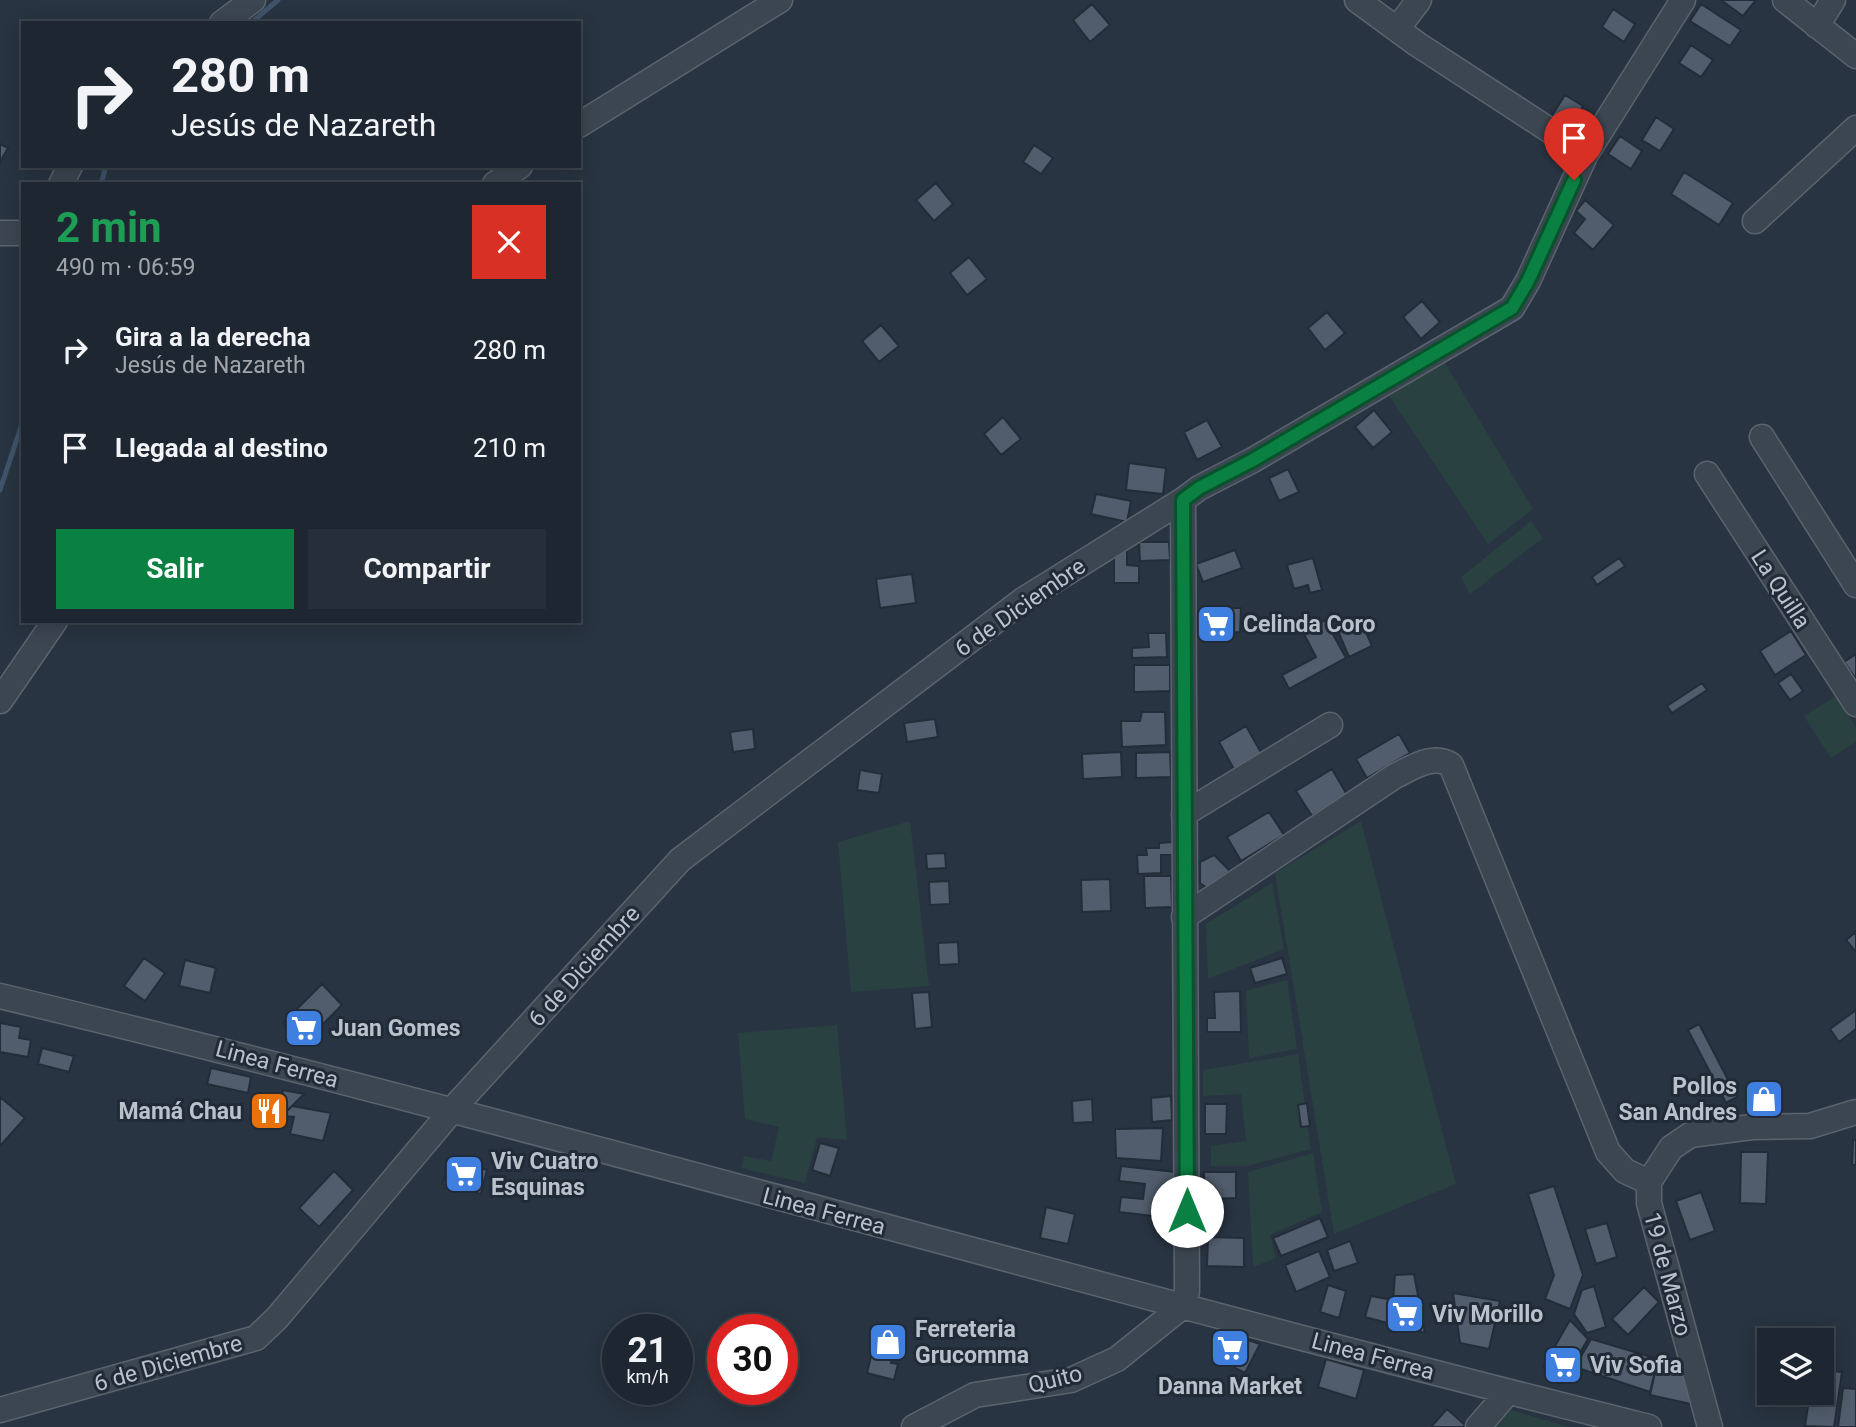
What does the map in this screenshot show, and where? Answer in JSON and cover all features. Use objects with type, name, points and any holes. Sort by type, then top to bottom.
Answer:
[{"type":"street","points":[[225,21],[253,0]]},
{"type":"street","points":[[581,124],[780,0]]},
{"type":"street","points":[[1357,0],[1586,154]]},
{"type":"street","points":[[1397,29],[1419,0]]},
{"type":"street","name":"6 de Diciembre","points":[[0,1410],[256,1338],[277,1318],[452,1110],[680,860],[1023,600],[1199,488],[1253,460],[1512,308],[1528,281],[1586,154],[1683,0]]},
{"type":"street","points":[[1785,0],[1856,56]]},
{"type":"street","points":[[1817,26],[1833,0]]},
{"type":"street","points":[[1755,221],[1856,128]]},
{"type":"street","points":[[498,182],[517,168]]},
{"type":"street","points":[[0,233],[21,233]]},
{"type":"street","points":[[1762,437],[1856,586]]},
{"type":"street","name":"La Quilla","points":[[1707,474],[1856,704]]},
{"type":"street","points":[[1183,500],[1187,1291],[1183,1306]]},
{"type":"street","points":[[0,701],[54,623]]},
{"type":"street","points":[[1184,814],[1330,725]]},
{"type":"street","points":[[1185,917],[1395,776],[1432,760],[1444,760],[1451,765],[1608,1152],[1625,1171],[1649,1182]]},
{"type":"street","name":"Linea Ferrea","points":[[0,996],[211,1047],[1508,1392],[1649,1427]]},
{"type":"street","name":"19 de Marzo","points":[[1710,1427],[1649,1203],[1649,1182],[1671,1148],[1690,1135],[1752,1126],[1810,1126],[1856,1112]]},
{"type":"street","name":"Quito","points":[[914,1427],[975,1395],[1071,1380],[1117,1359],[1183,1306]]},
{"type":"street","points":[[1478,1427],[1508,1392]]},
{"type":"green space","points":[[1445,363],[1533,509],[1488,544],[1389,396]]},
{"type":"green space","points":[[1531,521],[1543,538],[1470,594],[1461,577]]},
{"type":"green space","points":[[1836,696],[1856,727],[1856,742],[1831,758],[1804,716]]},
{"type":"green space","points":[[910,821],[929,986],[851,992],[838,842]]},
{"type":"green space","points":[[1361,821],[1456,1184],[1334,1234],[1275,873]]},
{"type":"green space","points":[[1272,883],[1284,949],[1208,979],[1206,924]]},
{"type":"green space","points":[[1287,980],[1297,1049],[1249,1058],[1246,991]]},
{"type":"green space","points":[[837,1025],[847,1140],[817,1137],[805,1183],[741,1168],[744,1156],[771,1161],[779,1127],[745,1119],[738,1033]]},
{"type":"green space","points":[[1298,1054],[1311,1149],[1247,1166],[1211,1166],[1211,1146],[1246,1141],[1241,1094],[1203,1096],[1203,1070]]},
{"type":"green space","points":[[1313,1153],[1322,1212],[1270,1235],[1276,1258],[1253,1267],[1248,1172]]},
{"type":"green space","points":[[1511,1410],[1569,1427],[1496,1427]]},
{"type":"building","points":[[1721,0],[1756,0],[1743,16]]},
{"type":"building","points":[[1092,4],[1110,25],[1090,42],[1073,20]]},
{"type":"building","points":[[1701,4],[1741,30],[1730,46],[1690,21]]},
{"type":"building","points":[[1613,9],[1635,24],[1624,42],[1602,27]]},
{"type":"building","points":[[1691,45],[1713,60],[1701,77],[1679,63]]},
{"type":"building","points":[[1565,95],[1583,106],[1569,129],[1551,117]]},
{"type":"building","points":[[1656,117],[1674,129],[1660,151],[1642,140]]},
{"type":"building","points":[[1620,136],[1642,151],[1631,169],[1608,154]]},
{"type":"building","points":[[0,144],[8,148],[0,162]]},
{"type":"building","points":[[1034,145],[1053,158],[1041,174],[1023,162]]},
{"type":"building","points":[[1684,172],[1733,203],[1719,225],[1671,194]]},
{"type":"building","points":[[936,183],[953,204],[934,221],[916,200]]},
{"type":"building","points":[[1585,200],[1614,225],[1593,250],[1574,233],[1585,219],[1576,211]]},
{"type":"building","points":[[969,257],[987,279],[967,295],[950,273]]},
{"type":"building","points":[[1422,301],[1440,322],[1421,339],[1403,317]]},
{"type":"building","points":[[1327,312],[1345,333],[1325,350],[1308,328]]},
{"type":"building","points":[[881,325],[899,346],[879,362],[862,341]]},
{"type":"building","points":[[1374,410],[1392,432],[1373,448],[1355,427]]},
{"type":"building","points":[[1003,417],[1021,439],[1001,455],[984,434]]},
{"type":"building","points":[[1207,420],[1222,447],[1197,460],[1184,432]]},
{"type":"building","points":[[1129,463],[1166,468],[1163,494],[1126,490]]},
{"type":"building","points":[[1288,469],[1299,492],[1279,501],[1269,478]]},
{"type":"building","points":[[1096,494],[1131,501],[1127,522],[1091,514]]},
{"type":"building","points":[[1139,542],[1169,542],[1170,560],[1140,561]]},
{"type":"building","points":[[1127,549],[1127,565],[1139,566],[1139,583],[1114,583],[1114,556]]},
{"type":"building","points":[[1235,550],[1242,568],[1203,582],[1196,564]]},
{"type":"building","points":[[1313,558],[1322,590],[1310,593],[1308,585],[1294,589],[1287,565]]},
{"type":"building","points":[[1619,558],[1625,566],[1597,585],[1592,577]]},
{"type":"building","points":[[912,574],[916,603],[880,608],[876,579]]},
{"type":"building","points":[[1201,608],[1241,608],[1240,632],[1200,635]]},
{"type":"building","points":[[1325,620],[1346,658],[1289,689],[1282,675],[1316,657],[1303,632]]},
{"type":"building","points":[[1361,621],[1372,646],[1349,657],[1338,631]]},
{"type":"building","points":[[1791,631],[1806,655],[1775,675],[1760,651]]},
{"type":"building","points":[[1148,633],[1166,633],[1167,657],[1132,658],[1132,648],[1149,647]]},
{"type":"building","points":[[1856,654],[1856,679],[1844,662]]},
{"type":"building","points":[[1134,665],[1170,665],[1170,691],[1134,692]]},
{"type":"building","points":[[1791,674],[1803,691],[1790,700],[1778,683]]},
{"type":"building","points":[[1702,683],[1707,690],[1672,713],[1667,706]]},
{"type":"building","points":[[1142,712],[1165,712],[1166,745],[1122,747],[1121,721],[1140,721]]},
{"type":"building","points":[[935,719],[938,737],[907,742],[904,723]]},
{"type":"building","points":[[1246,726],[1263,756],[1235,771],[1219,742]]},
{"type":"building","points":[[753,729],[755,749],[733,752],[730,732]]},
{"type":"building","points":[[1399,734],[1410,753],[1367,778],[1356,759]]},
{"type":"building","points":[[1121,752],[1122,777],[1083,779],[1082,754]]},
{"type":"building","points":[[1170,752],[1171,777],[1136,778],[1136,753]]},
{"type":"building","points":[[1332,769],[1347,795],[1312,816],[1296,791]]},
{"type":"building","points":[[860,770],[882,774],[879,793],[857,790]]},
{"type":"building","points":[[1269,812],[1284,835],[1241,861],[1227,837]]},
{"type":"building","points":[[1173,842],[1174,855],[1161,855],[1161,873],[1138,874],[1137,855],[1147,855],[1146,848],[1159,848],[1159,843]]},
{"type":"building","points":[[945,853],[946,868],[927,869],[926,854]]},
{"type":"building","points":[[1214,855],[1230,871],[1207,888],[1200,883],[1200,862]]},
{"type":"building","points":[[1144,876],[1171,876],[1172,907],[1145,908]]},
{"type":"building","points":[[1110,879],[1111,911],[1082,912],[1081,880]]},
{"type":"building","points":[[949,881],[950,904],[930,905],[929,882]]},
{"type":"building","points":[[1856,932],[1856,952],[1846,940]]},
{"type":"building","points":[[958,942],[959,964],[939,965],[938,943]]},
{"type":"building","points":[[144,958],[165,973],[145,1001],[124,986]]},
{"type":"building","points":[[1282,958],[1287,974],[1255,983],[1250,968]]},
{"type":"building","points":[[185,960],[216,968],[210,993],[179,986]]},
{"type":"building","points":[[322,984],[342,1005],[304,1043],[283,1023]]},
{"type":"building","points":[[1240,991],[1241,1032],[1207,1032],[1207,1018],[1215,1018],[1214,992]]},
{"type":"building","points":[[929,992],[932,1027],[915,1029],[912,993]]},
{"type":"building","points":[[1856,1010],[1856,1029],[1839,1042],[1830,1029]]},
{"type":"building","points":[[0,1023],[21,1027],[19,1038],[31,1040],[28,1057],[0,1052]]},
{"type":"building","points":[[1699,1024],[1737,1097],[1726,1103],[1688,1030]]},
{"type":"building","points":[[42,1048],[74,1056],[69,1072],[38,1064]]},
{"type":"building","points":[[211,1068],[251,1077],[248,1093],[207,1084]]},
{"type":"building","name":"Pollos San Andres","points":[[1765,1086],[1780,1109],[1756,1109],[1752,1089]]},
{"type":"building","name":"Mamá Chau","points":[[283,1090],[304,1094],[274,1124],[250,1119],[255,1094],[281,1100]]},
{"type":"building","points":[[1171,1096],[1172,1120],[1152,1122],[1151,1098]]},
{"type":"building","points":[[0,1097],[25,1118],[0,1146]]},
{"type":"building","points":[[1092,1099],[1093,1122],[1073,1123],[1072,1101]]},
{"type":"building","points":[[1307,1103],[1310,1126],[1301,1127],[1298,1105]]},
{"type":"building","points":[[1205,1104],[1227,1104],[1226,1134],[1205,1134]]},
{"type":"building","points":[[292,1106],[331,1113],[323,1141],[290,1134],[294,1117],[282,1116]]},
{"type":"building","points":[[1163,1128],[1161,1161],[1116,1158],[1115,1129]]},
{"type":"building","points":[[1853,1140],[1856,1140],[1856,1165],[1852,1165]]},
{"type":"building","points":[[820,1143],[839,1148],[830,1176],[812,1170]]},
{"type":"building","points":[[1741,1152],[1768,1152],[1766,1204],[1740,1203]]},
{"type":"building","points":[[449,1160],[487,1170],[481,1194],[443,1184]]},
{"type":"building","points":[[1121,1166],[1175,1172],[1170,1218],[1119,1212],[1121,1197],[1143,1199],[1145,1184],[1119,1181]]},
{"type":"building","points":[[334,1171],[353,1190],[319,1227],[299,1208]]},
{"type":"building","points":[[1204,1172],[1236,1172],[1236,1198],[1204,1199]]},
{"type":"building","points":[[1554,1186],[1583,1275],[1570,1309],[1545,1299],[1554,1275],[1528,1194]]},
{"type":"building","points":[[1701,1192],[1715,1231],[1690,1240],[1676,1201]]},
{"type":"building","points":[[1046,1207],[1075,1214],[1068,1244],[1040,1238]]},
{"type":"building","points":[[1320,1218],[1328,1237],[1281,1256],[1273,1238]]},
{"type":"building","points":[[1607,1223],[1617,1257],[1596,1264],[1585,1229]]},
{"type":"building","points":[[1208,1237],[1244,1238],[1244,1267],[1207,1266]]},
{"type":"building","points":[[1350,1241],[1358,1263],[1334,1271],[1327,1250]]},
{"type":"building","points":[[1319,1251],[1330,1277],[1296,1292],[1285,1265]]},
{"type":"building","points":[[1414,1274],[1425,1333],[1365,1317],[1371,1296],[1393,1300],[1395,1275]]},
{"type":"building","points":[[1328,1285],[1346,1291],[1339,1318],[1320,1312]]},
{"type":"building","points":[[1594,1286],[1606,1327],[1587,1333],[1574,1314],[1582,1290]]},
{"type":"building","points":[[1644,1287],[1659,1302],[1628,1335],[1612,1319]]},
{"type":"building","points":[[1453,1293],[1500,1301],[1489,1349],[1460,1343]]},
{"type":"building","points":[[1570,1320],[1588,1339],[1567,1375],[1543,1367]]},
{"type":"building","name":"Ferreteria Grucomma","points":[[884,1325],[899,1329],[891,1363],[898,1364],[894,1380],[867,1373],[871,1356],[877,1357]]},
{"type":"building","points":[[1221,1331],[1260,1344],[1245,1373],[1215,1358]]},
{"type":"building","points":[[1591,1339],[1658,1359],[1650,1392],[1575,1367]]},
{"type":"building","points":[[1326,1359],[1364,1370],[1356,1399],[1318,1387]]},
{"type":"building","points":[[1656,1368],[1689,1374],[1691,1404],[1650,1395]]},
{"type":"building","points":[[1834,1371],[1842,1372],[1834,1427],[1805,1426],[1808,1405],[1834,1405]]},
{"type":"building","points":[[1843,1388],[1856,1389],[1856,1427],[1838,1427]]},
{"type":"building","points":[[1447,1409],[1465,1425],[1431,1427]]},
{"type":"waterway","points":[[253,21],[278,0]]},
{"type":"waterway","points":[[102,182],[105,168]]},
{"type":"waterway","points":[[0,490],[21,427]]},
{"type":"place","name":"Celinda Coro","points":[[1216,624]]},
{"type":"place","name":"Juan Gomes","points":[[304,1028]]},
{"type":"place","name":"Pollos San Andres","points":[[1764,1099]]},
{"type":"place","name":"Mamá Chau","points":[[269,1111]]},
{"type":"place","name":"Viv Cuatro Esquinas","points":[[464,1174]]},
{"type":"place","name":"Viv Morillo","points":[[1405,1314]]},
{"type":"place","name":"Ferreteria Grucomma","points":[[888,1342]]},
{"type":"place","name":"Danna Market","points":[[1230,1348]]},
{"type":"place","name":"Viv Sofia","points":[[1563,1365]]},
{"type":"route","points":[[1187,1211],[1183,500],[1199,488],[1253,460],[1512,308],[1528,281],[1574,180]]}]
